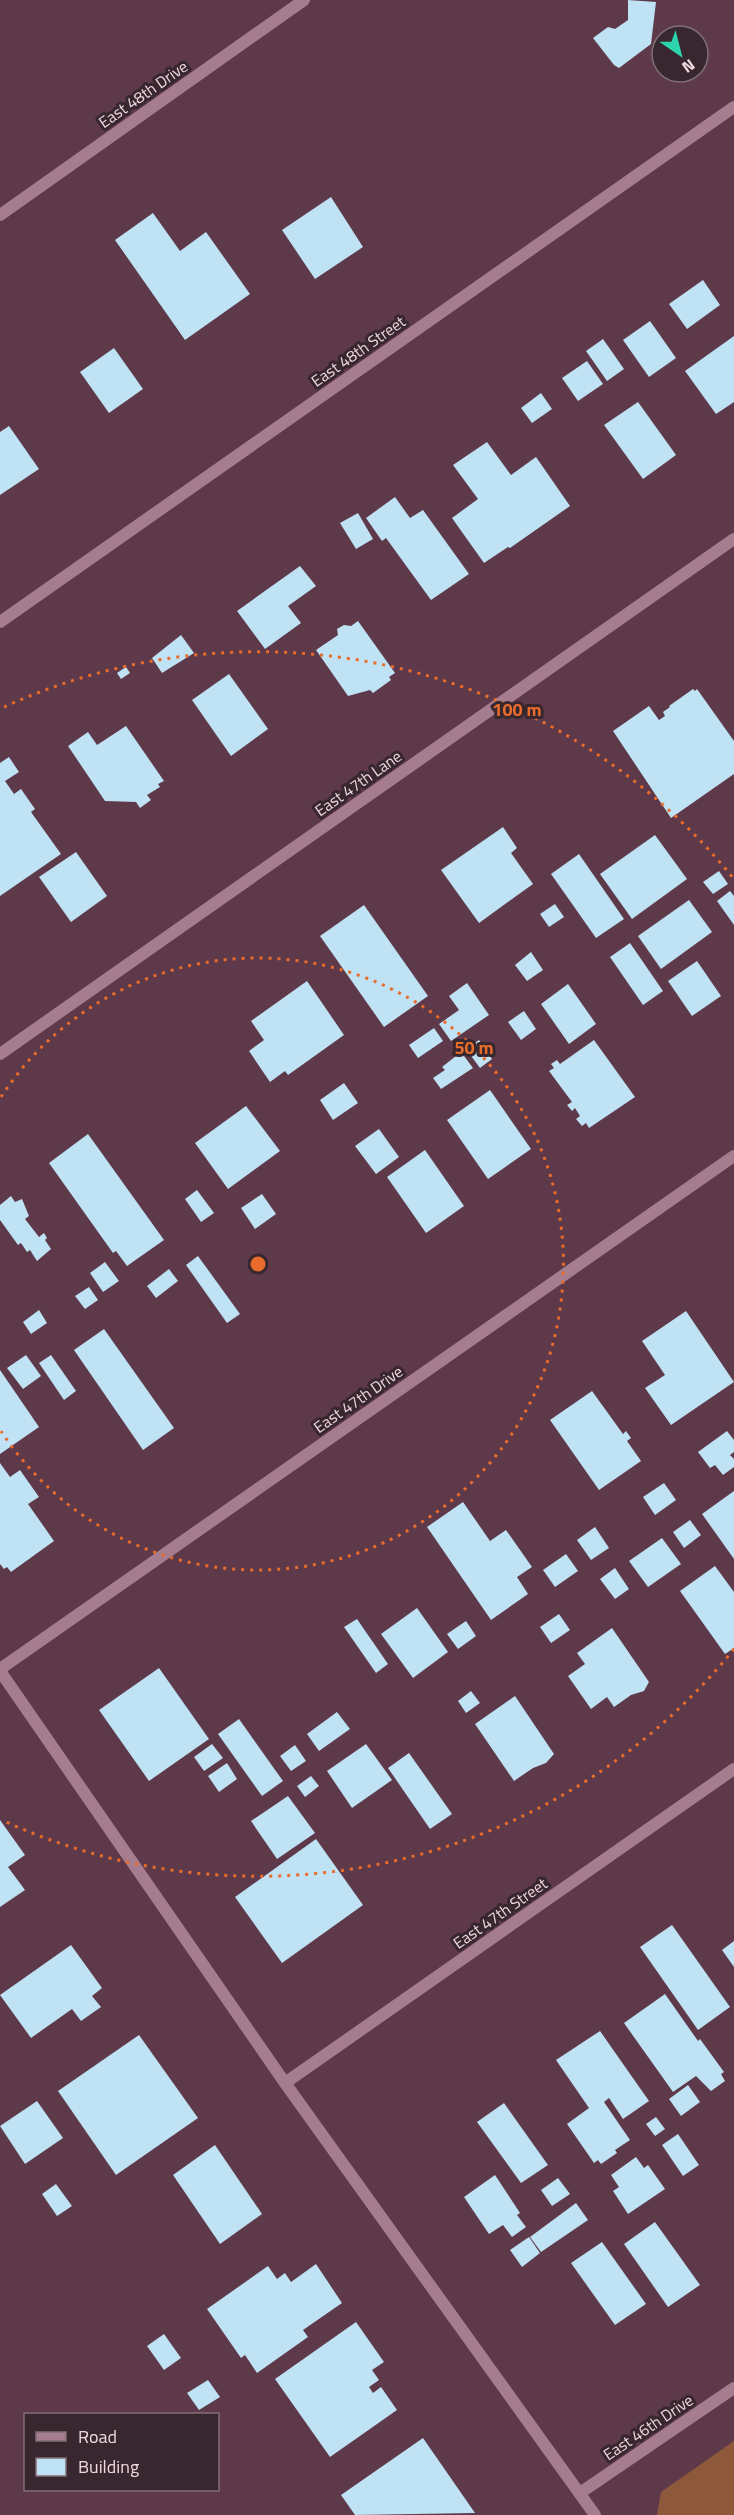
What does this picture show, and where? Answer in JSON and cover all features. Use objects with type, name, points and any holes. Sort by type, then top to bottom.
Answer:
[{"type":"street","name":"East 48th Drive","points":[[0,215],[304,0]]},
{"type":"street","name":"East 48th Street","points":[[0,622],[734,107]]},
{"type":"street","name":"East 47th Lane","points":[[0,1054],[734,539]]},
{"type":"street","name":"East 47th Drive","points":[[0,1670],[734,1156]]},
{"type":"street","points":[[0,1670],[285,2083],[595,2515]]},
{"type":"street","name":"East 47th Street","points":[[285,2083],[734,1769]]},
{"type":"street","name":"East 46th Drive","points":[[580,2493],[734,2388]]},
{"type":"shaded area","points":[[734,2441],[734,2515],[657,2515],[661,2492]]},
{"type":"building","points":[[628,0],[656,2],[653,24],[650,24],[650,45],[619,68],[614,65],[593,38],[608,27],[615,29],[628,20]]},
{"type":"building","points":[[331,197],[363,247],[315,279],[282,230]]},
{"type":"building","points":[[153,213],[180,251],[206,232],[250,294],[185,340],[115,240]]},
{"type":"building","points":[[703,280],[720,305],[687,329],[669,304]]},
{"type":"building","points":[[650,321],[676,358],[649,377],[623,340]]},
{"type":"building","points":[[734,336],[734,402],[716,414],[685,371]]},
{"type":"building","points":[[603,339],[624,369],[607,381],[586,351]]},
{"type":"building","points":[[114,348],[143,389],[109,413],[80,372]]},
{"type":"building","points":[[587,361],[603,384],[578,401],[562,378]]},
{"type":"building","points":[[541,393],[552,409],[532,423],[521,408]]},
{"type":"building","points":[[638,402],[676,455],[643,479],[604,425]]},
{"type":"building","points":[[9,426],[39,469],[0,495],[0,432]]},
{"type":"building","points":[[487,442],[511,475],[536,457],[570,506],[510,548],[508,547],[484,563],[452,518],[478,499],[453,465]]},
{"type":"building","points":[[395,497],[410,518],[423,510],[469,574],[431,600],[386,538],[382,541],[366,518]]},
{"type":"building","points":[[358,513],[373,539],[356,549],[340,523]]},
{"type":"building","points":[[300,566],[316,586],[288,606],[301,623],[265,649],[237,611]]},
{"type":"building","points":[[358,621],[395,673],[389,677],[391,680],[373,693],[370,690],[348,696],[316,650],[338,635],[337,629],[344,625],[351,626]]},
{"type":"building","points":[[181,635],[194,653],[162,673],[152,658]]},
{"type":"building","points":[[126,667],[130,673],[121,679],[117,673]]},
{"type":"building","points":[[229,674],[268,729],[231,756],[192,700]]},
{"type":"building","points":[[693,689],[695,691],[697,689],[734,741],[734,774],[671,818],[613,731],[649,706],[659,720],[665,716],[663,712],[669,706]]},
{"type":"building","points":[[126,726],[164,781],[158,784],[160,787],[147,795],[151,800],[140,808],[136,802],[105,801],[68,746],[88,732],[97,745]]},
{"type":"building","points":[[9,757],[19,772],[5,781],[14,794],[21,789],[35,809],[31,812],[61,854],[0,896],[0,763]]},
{"type":"building","points":[[503,827],[517,848],[511,853],[533,884],[479,923],[441,870]]},
{"type":"building","points":[[655,835],[687,879],[632,919],[600,874]]},
{"type":"building","points":[[76,852],[107,896],[71,922],[39,877]]},
{"type":"building","points":[[579,854],[624,919],[596,938],[551,874]]},
{"type":"building","points":[[719,871],[728,884],[713,894],[703,882]]},
{"type":"building","points":[[730,891],[734,896],[734,925],[717,901]]},
{"type":"building","points":[[689,900],[712,932],[661,969],[638,936]]},
{"type":"building","points":[[555,904],[564,917],[549,927],[540,914]]},
{"type":"building","points":[[364,905],[428,996],[384,1027],[320,936]]},
{"type":"building","points":[[630,943],[663,991],[643,1005],[610,957]]},
{"type":"building","points":[[531,952],[543,970],[527,981],[515,965]]},
{"type":"building","points":[[697,961],[721,996],[692,1016],[668,981]]},
{"type":"building","points":[[307,981],[344,1035],[288,1075],[285,1071],[270,1082],[249,1051],[264,1040],[251,1021]]},
{"type":"building","points":[[467,983],[489,1015],[451,1041],[439,1024],[459,1010],[449,996]]},
{"type":"building","points":[[568,984],[596,1024],[569,1044],[541,1004]]},
{"type":"building","points":[[524,1011],[536,1029],[521,1040],[508,1022]]},
{"type":"building","points":[[434,1028],[443,1041],[418,1058],[409,1045]]},
{"type":"building","points":[[479,1040],[492,1059],[480,1068],[466,1049]]},
{"type":"building","points":[[594,1040],[635,1097],[589,1128],[586,1123],[582,1126],[576,1119],[580,1116],[575,1108],[572,1111],[567,1105],[572,1102],[549,1071],[554,1068],[551,1064],[557,1060],[560,1064]]},
{"type":"building","points":[[461,1052],[473,1068],[441,1089],[433,1078],[445,1070],[442,1067]]},
{"type":"building","points":[[344,1083],[358,1103],[333,1120],[320,1100]]},
{"type":"building","points":[[490,1090],[531,1149],[488,1179],[447,1120]]},
{"type":"building","points":[[246,1106],[280,1151],[228,1189],[195,1143]]},
{"type":"building","points":[[379,1129],[399,1157],[376,1174],[355,1146]]},
{"type":"building","points":[[88,1134],[164,1240],[127,1266],[116,1251],[113,1253],[49,1163]]},
{"type":"building","points":[[425,1150],[464,1206],[426,1233],[387,1177]]},
{"type":"building","points":[[197,1190],[214,1213],[201,1222],[185,1199]]},
{"type":"building","points":[[262,1194],[276,1214],[255,1229],[241,1208]]},
{"type":"building","points":[[11,1196],[15,1202],[22,1199],[29,1216],[25,1219],[39,1237],[44,1233],[47,1238],[45,1240],[51,1249],[37,1261],[30,1250],[27,1252],[21,1243],[18,1245],[0,1220],[0,1205]]},
{"type":"building","points":[[198,1256],[240,1314],[227,1323],[186,1265]]},
{"type":"building","points":[[105,1262],[119,1281],[103,1292],[90,1273]]},
{"type":"building","points":[[169,1269],[178,1281],[156,1298],[147,1286]]},
{"type":"building","points":[[89,1287],[98,1300],[85,1309],[75,1296]]},
{"type":"building","points":[[39,1310],[47,1323],[31,1334],[23,1322]]},
{"type":"building","points":[[686,1311],[734,1382],[671,1425],[645,1388],[665,1375],[642,1341]]},
{"type":"building","points":[[104,1329],[174,1428],[143,1450],[74,1350]]},
{"type":"building","points":[[26,1355],[41,1376],[23,1389],[7,1368]]},
{"type":"building","points":[[51,1355],[76,1391],[64,1400],[39,1363]]},
{"type":"building","points":[[0,1370],[39,1427],[0,1454]]},
{"type":"building","points":[[592,1391],[623,1434],[626,1431],[631,1438],[627,1441],[641,1461],[599,1490],[550,1420]]},
{"type":"building","points":[[727,1431],[734,1440],[734,1452],[730,1455],[734,1459],[734,1467],[723,1475],[715,1465],[710,1468],[698,1452]]},
{"type":"building","points":[[0,1463],[10,1477],[20,1470],[39,1497],[28,1504],[54,1541],[11,1572],[0,1564]]},
{"type":"building","points":[[664,1483],[676,1500],[655,1515],[643,1497]]},
{"type":"building","points":[[734,1491],[734,1559],[702,1514]]},
{"type":"building","points":[[463,1502],[490,1541],[506,1530],[532,1567],[517,1577],[528,1594],[491,1620],[427,1527]]},
{"type":"building","points":[[690,1520],[701,1535],[684,1548],[673,1532]]},
{"type":"building","points":[[595,1527],[609,1548],[591,1560],[577,1540]]},
{"type":"building","points":[[662,1538],[681,1564],[648,1587],[629,1561]]},
{"type":"building","points":[[566,1554],[578,1571],[555,1587],[543,1570]]},
{"type":"building","points":[[715,1566],[734,1592],[734,1648],[725,1654],[680,1591]]},
{"type":"building","points":[[615,1568],[629,1589],[615,1599],[600,1579]]},
{"type":"building","points":[[417,1608],[448,1652],[413,1678],[381,1634]]},
{"type":"building","points":[[559,1614],[570,1630],[551,1643],[540,1627]]},
{"type":"building","points":[[357,1619],[388,1664],[376,1673],[344,1627]]},
{"type":"building","points":[[466,1621],[476,1636],[458,1649],[447,1634]]},
{"type":"building","points":[[612,1628],[649,1682],[644,1691],[631,1695],[614,1707],[607,1697],[591,1709],[568,1676],[585,1664],[577,1653]]},
{"type":"building","points":[[159,1668],[209,1739],[149,1781],[99,1710]]},
{"type":"building","points":[[471,1691],[480,1703],[466,1713],[458,1701]]},
{"type":"building","points":[[515,1696],[554,1754],[546,1763],[533,1768],[514,1781],[475,1724]]},
{"type":"building","points":[[337,1712],[350,1729],[319,1751],[307,1734]]},
{"type":"building","points":[[239,1719],[283,1781],[262,1796],[218,1734]]},
{"type":"building","points":[[212,1744],[223,1758],[204,1771],[194,1757]]},
{"type":"building","points":[[366,1744],[392,1780],[352,1808],[327,1771]]},
{"type":"building","points":[[295,1745],[306,1761],[291,1771],[280,1756]]},
{"type":"building","points":[[409,1753],[452,1814],[430,1829],[388,1768]]},
{"type":"building","points":[[227,1763],[237,1779],[219,1792],[208,1776]]},
{"type":"building","points":[[311,1776],[319,1786],[305,1797],[297,1786]]},
{"type":"building","points":[[288,1796],[315,1833],[277,1859],[251,1821]]},
{"type":"building","points":[[0,1820],[25,1855],[8,1867],[25,1890],[0,1907]]},
{"type":"building","points":[[316,1839],[363,1905],[282,1963],[235,1897]]},
{"type":"building","points":[[672,1925],[730,2007],[698,2030],[640,1947]]},
{"type":"building","points":[[734,1941],[734,1967],[722,1950]]},
{"type":"building","points":[[71,1945],[102,1988],[92,1996],[101,2007],[81,2021],[72,2009],[31,2038],[0,1995]]},
{"type":"building","points":[[665,1994],[698,2041],[700,2039],[724,2072],[721,2074],[725,2081],[711,2091],[696,2076],[673,2092],[624,2023]]},
{"type":"building","points":[[600,2031],[649,2101],[623,2119],[609,2098],[604,2102],[630,2140],[615,2150],[617,2153],[601,2164],[598,2160],[594,2163],[567,2124],[589,2108],[556,2060]]},
{"type":"building","points":[[139,2035],[198,2118],[116,2175],[58,2091]]},
{"type":"building","points":[[688,2085],[700,2102],[681,2116],[669,2099]]},
{"type":"building","points":[[37,2101],[63,2138],[25,2164],[0,2126]]},
{"type":"building","points":[[504,2103],[548,2165],[521,2183],[477,2122]]},
{"type":"building","points":[[656,2117],[665,2129],[655,2136],[646,2124]]},
{"type":"building","points":[[678,2134],[699,2165],[683,2176],[662,2145]]},
{"type":"building","points":[[215,2145],[262,2214],[220,2244],[173,2175]]},
{"type":"building","points":[[636,2157],[644,2168],[648,2165],[665,2189],[628,2214],[613,2191],[619,2187],[611,2175]]},
{"type":"building","points":[[495,2175],[520,2213],[517,2215],[526,2227],[512,2237],[503,2225],[489,2234],[464,2197]]},
{"type":"building","points":[[558,2178],[570,2194],[552,2206],[541,2190]]},
{"type":"building","points":[[56,2184],[72,2206],[57,2216],[42,2194]]},
{"type":"building","points":[[576,2203],[588,2220],[541,2252],[530,2237]]},
{"type":"building","points":[[655,2222],[700,2285],[668,2307],[624,2244]]},
{"type":"building","points":[[529,2237],[540,2253],[522,2267],[510,2250]]},
{"type":"building","points":[[602,2242],[646,2304],[615,2325],[571,2263]]},
{"type":"building","points":[[316,2264],[342,2303],[303,2330],[308,2337],[257,2373],[245,2355],[241,2358],[207,2309],[268,2266],[277,2279],[285,2273],[291,2282]]},
{"type":"building","points":[[356,2322],[384,2362],[372,2370],[379,2380],[369,2387],[373,2393],[381,2387],[397,2410],[330,2457],[275,2379]]},
{"type":"building","points":[[164,2334],[181,2358],[164,2370],[147,2346]]},
{"type":"building","points":[[208,2380],[220,2397],[199,2410],[187,2393]]},
{"type":"building","points":[[423,2438],[475,2513],[355,2515],[341,2495]]}]
